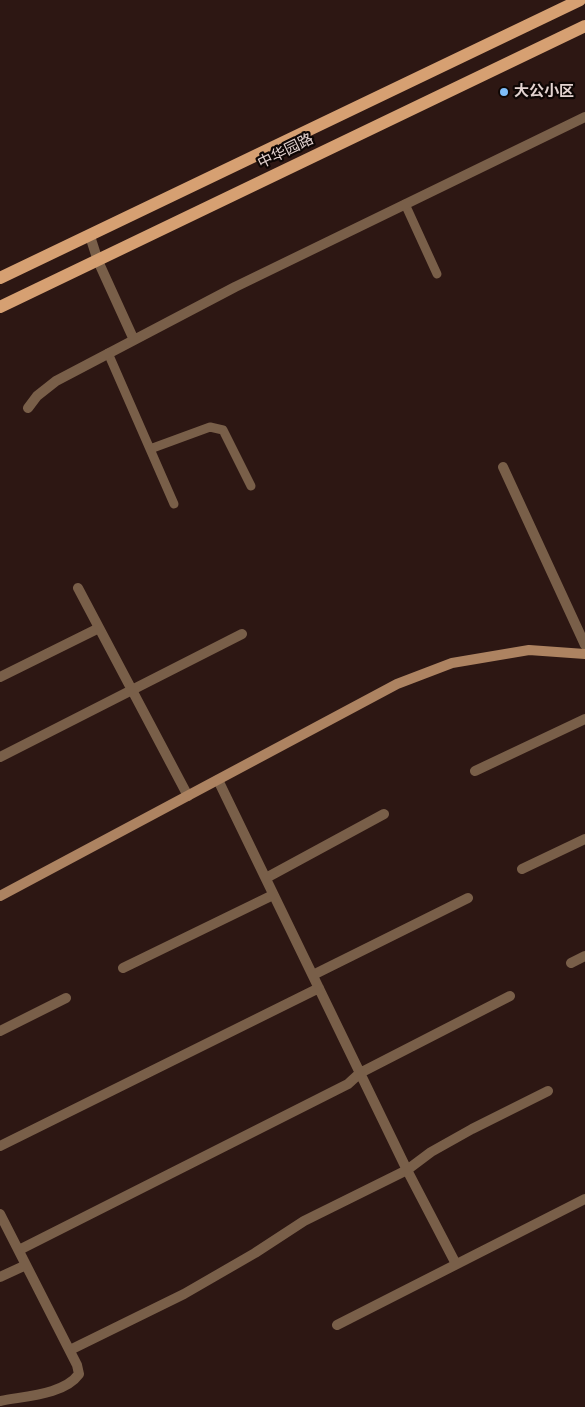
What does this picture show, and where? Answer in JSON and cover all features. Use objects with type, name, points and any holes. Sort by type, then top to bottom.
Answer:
[{"type":"main road","name":"中华园路","points":[[0,278],[580,0]]},
{"type":"main road","name":"中华园路","points":[[0,307],[585,26]]},
{"type":"street","points":[[28,408],[36,396],[56,381],[108,353],[235,287],[585,117]]},
{"type":"street","points":[[90,236],[98,261],[134,340]]},
{"type":"street","points":[[503,467],[585,645]]},
{"type":"street","points":[[78,588],[188,796]]},
{"type":"street","points":[[0,677],[99,628]]},
{"type":"street","points":[[0,757],[242,634]]},
{"type":"street","points":[[0,896],[397,684],[452,663],[529,650],[585,654]]},
{"type":"street","points":[[475,771],[585,719]]},
{"type":"street","points":[[218,780],[360,1073],[456,1264]]},
{"type":"street","points":[[266,878],[384,814]]},
{"type":"street","points":[[522,869],[585,839]]},
{"type":"street","points":[[123,968],[274,895]]},
{"type":"street","points":[[313,975],[468,898]]},
{"type":"street","points":[[571,962],[585,956]]},
{"type":"street","points":[[0,1146],[319,988]]},
{"type":"street","points":[[18,1250],[348,1084],[360,1073],[510,996]]},
{"type":"street","points":[[0,1031],[66,998]]},
{"type":"street","points":[[70,1350],[184,1294],[255,1253],[304,1221],[408,1170],[431,1152],[548,1091]]},
{"type":"street","points":[[337,1325],[585,1199]]},
{"type":"street","points":[[0,1214],[70,1350],[79,1374],[74,1381],[60,1388],[0,1401]]},
{"type":"street","points":[[0,1277],[26,1265]]},
{"type":"lane","points":[[405,204],[437,274]]},
{"type":"lane","points":[[108,353],[174,504]]},
{"type":"lane","points":[[150,449],[210,426],[223,430],[252,486]]},
{"type":"place","name":"大公小区","points":[[504,92]]}]
